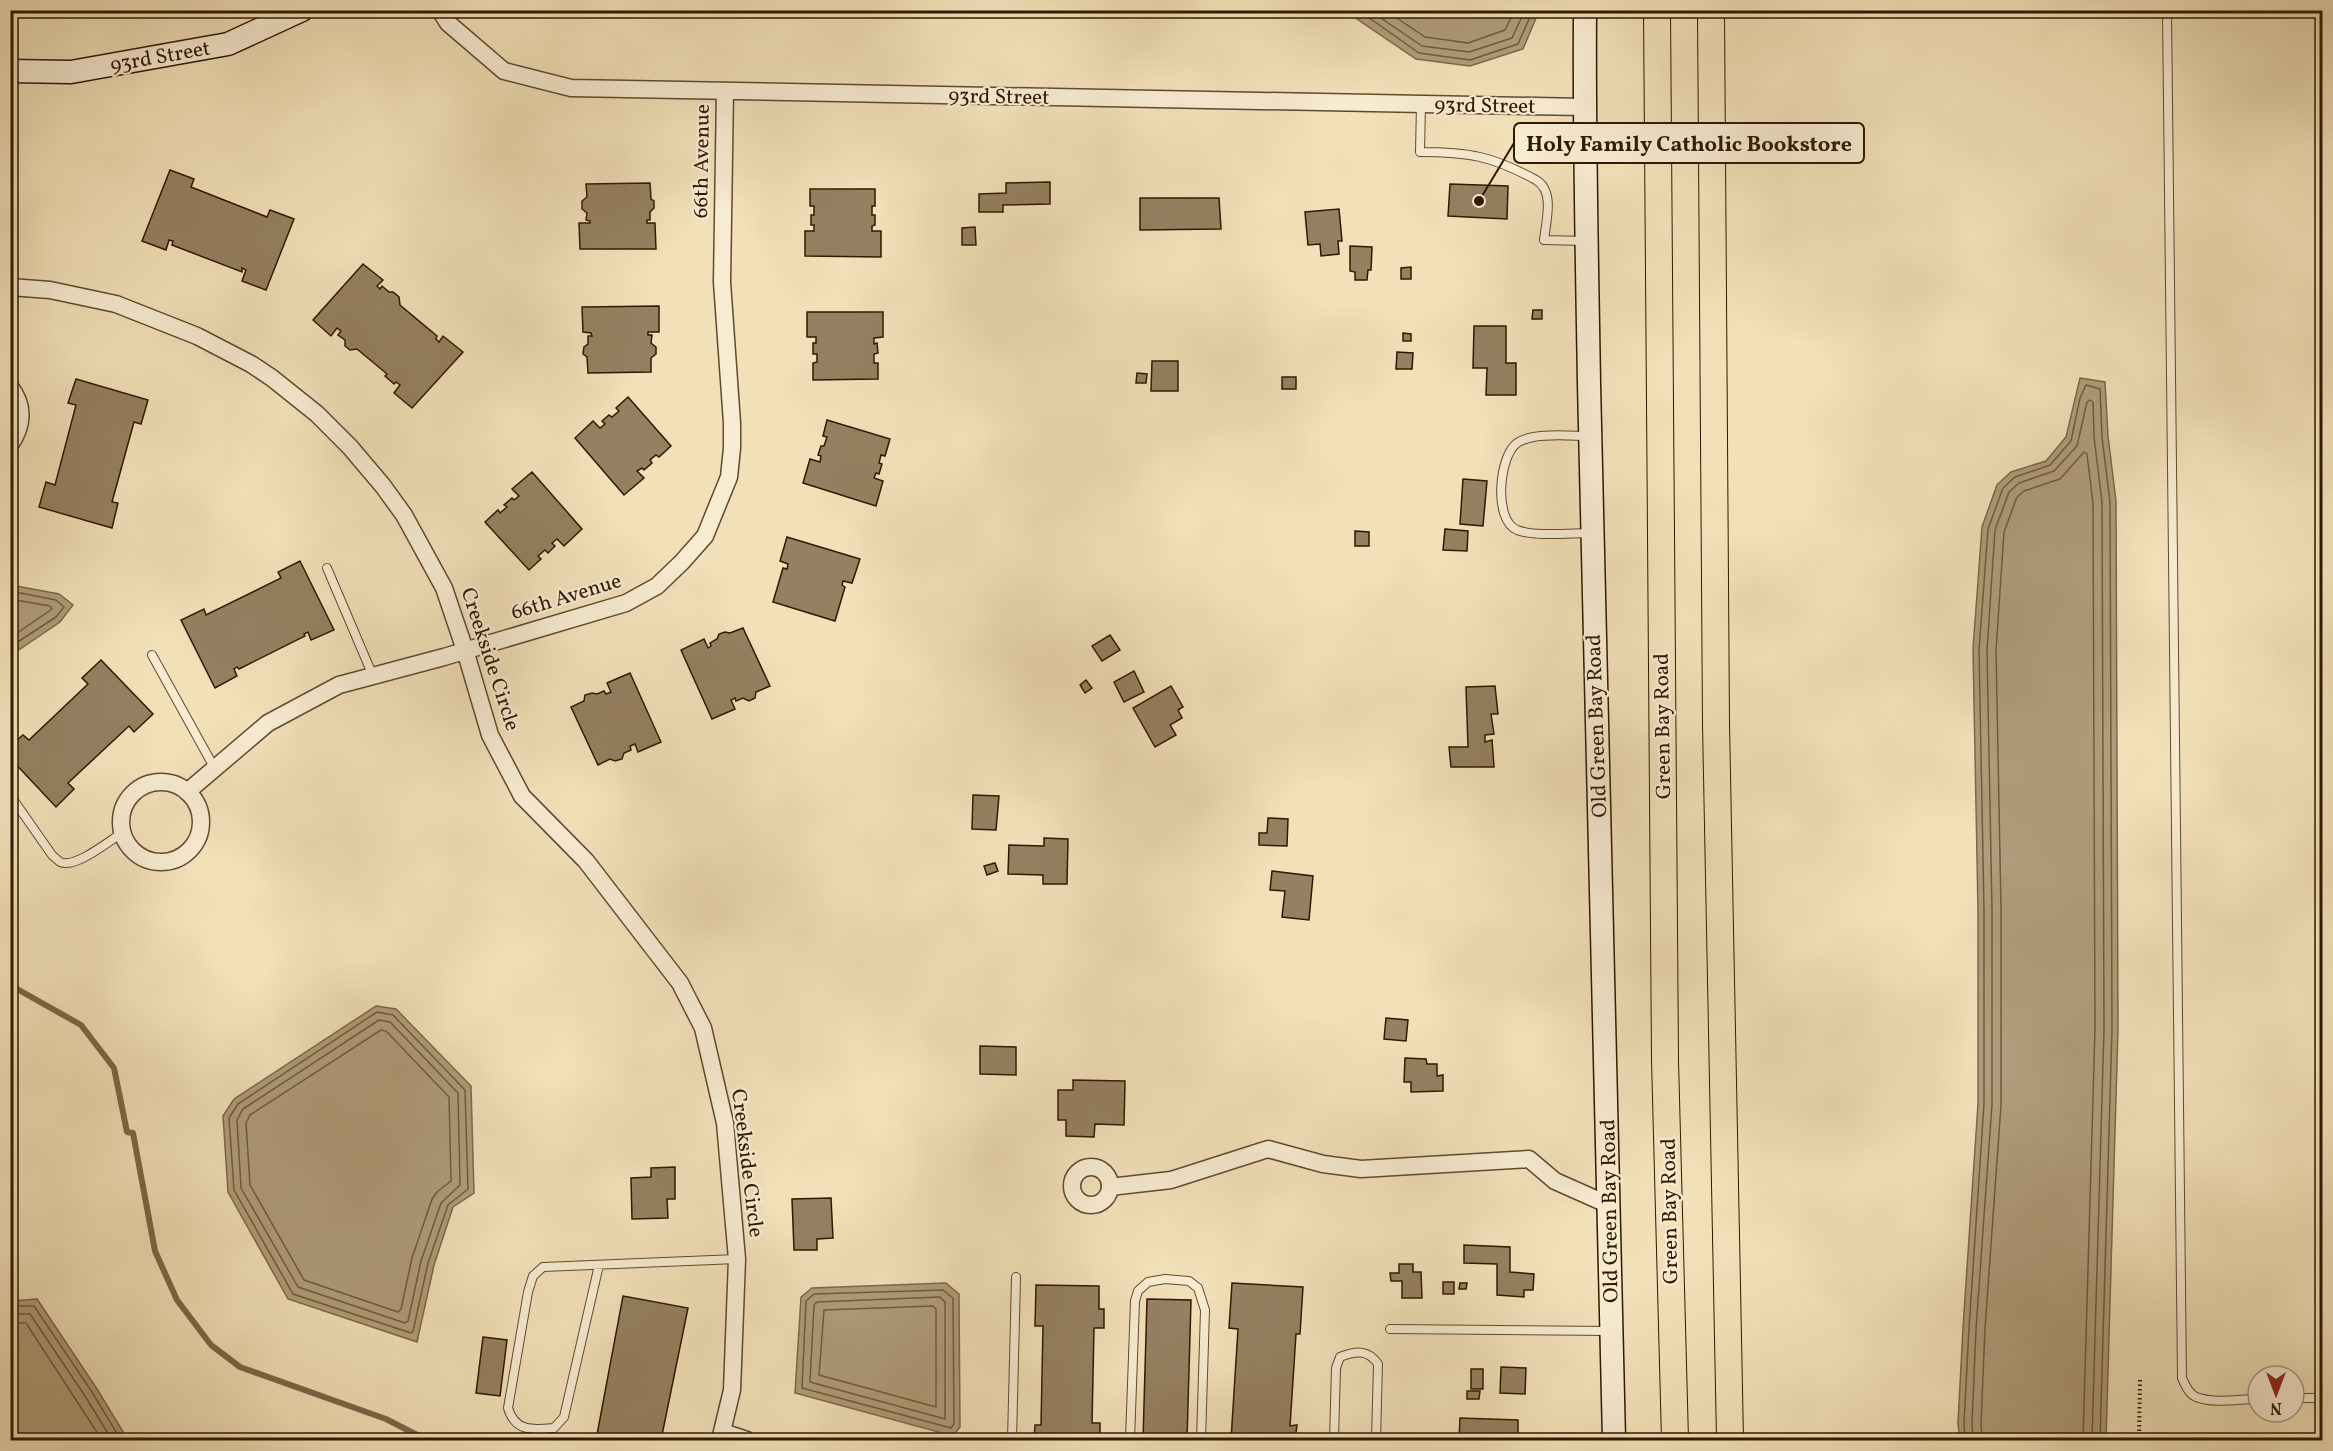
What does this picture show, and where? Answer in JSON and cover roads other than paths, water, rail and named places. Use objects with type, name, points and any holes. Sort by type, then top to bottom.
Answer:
[{"type":"main road","name":"Green Bay Road","points":[[1657,10],[1665,1060],[1675,1440]]},
{"type":"main road","points":[[1711,10],[1716,736],[1730,1440]]},
{"type":"street","name":"93rd Street","points":[[10,71],[71,72],[228,44],[302,10]]},
{"type":"street","name":"93rd Street","points":[[440,10],[448,23],[504,71],[571,88],[1584,107]]},
{"type":"street","name":"Old Green Bay Road","points":[[1585,10],[1584,107],[1591,533],[1614,1440]]},
{"type":"street","name":"66th Avenue","points":[[187,792],[267,723],[339,685],[626,603],[657,586],[705,536],[729,477],[732,448],[722,282],[725,92]]},
{"type":"street","name":"Creekside Circle","points":[[10,287],[50,290],[116,304],[197,336],[251,364],[317,414],[350,447],[404,515],[439,577],[465,650],[490,735],[522,796],[586,861],[680,983],[703,1029],[725,1123],[737,1259],[732,1390],[722,1436]]},
{"type":"street","points":[[10,387],[21,408],[21,421],[18,434],[10,445]]},
{"type":"street","points":[[164,782],[176,785],[187,792],[196,803],[201,816],[198,836],[187,853],[175,860],[148,861],[127,845],[122,833],[120,820],[129,797],[139,789],[151,784],[164,782]]},
{"type":"street","points":[[1110,1188],[1171,1180],[1268,1149],[1323,1164],[1361,1169],[1529,1159],[1556,1180],[1609,1205]]},
{"type":"street","points":[[722,1436],[747,1440]]},
{"type":"lane","points":[[2167,10],[2182,1378],[2188,1391],[2195,1397],[2214,1400],[2246,1399]]},
{"type":"lane","points":[[1421,104],[1420,152],[1457,152],[1484,156],[1544,184],[1548,193],[1544,240],[1586,242]]},
{"type":"lane","points":[[1590,436],[1532,437],[1515,445],[1505,462],[1501,504],[1508,524],[1517,530],[1530,533],[1591,533]]},
{"type":"lane","points":[[327,568],[373,676]]},
{"type":"lane","points":[[152,655],[216,769]]},
{"type":"lane","points":[[10,795],[59,862],[68,864],[78,861],[122,833]]},
{"type":"lane","points":[[599,1264],[564,1417],[554,1428],[535,1430],[519,1425],[511,1418],[508,1408],[528,1292],[533,1276],[543,1267],[599,1264],[737,1259]]},
{"type":"lane","points":[[1012,1440],[1016,1277]]},
{"type":"lane","points":[[1130,1440],[1135,1301],[1138,1291],[1148,1282],[1165,1279],[1190,1281],[1198,1288],[1205,1310],[1201,1440]]},
{"type":"lane","points":[[1390,1329],[1612,1331]]},
{"type":"lane","points":[[1334,1440],[1336,1368],[1340,1358],[1350,1353],[1364,1352],[1373,1357],[1378,1364],[1376,1440]]},
{"type":"lane","points":[[2306,1398],[2322,1398]]},
{"type":"water","points":[[1351,11],[1539,11],[1523,49],[1470,66],[1416,59],[1354,17]]},
{"type":"water","points":[[2080,378],[2105,382],[2108,436],[2116,501],[2118,1029],[2106,1440],[1960,1440],[1958,1423],[1963,1328],[1978,1104],[1978,910],[1973,649],[1982,527],[1997,485],[2011,472],[2046,461],[2066,437]]},
{"type":"water","points":[[11,585],[59,594],[73,605],[60,622],[11,655]]},
{"type":"water","points":[[376,1006],[396,1009],[471,1086],[474,1193],[453,1207],[434,1265],[417,1342],[288,1299],[228,1192],[223,1116],[234,1099]]},
{"type":"water","points":[[946,1283],[959,1294],[960,1427],[953,1436],[795,1393],[801,1297],[812,1288]]},
{"type":"water","points":[[37,1299],[128,1440],[18,1440],[11,1421],[11,1301]]},
{"type":"waterway","points":[[10,985],[81,1025],[114,1068],[127,1132],[133,1133],[155,1251],[177,1300],[211,1345],[240,1367],[386,1419],[427,1440]]},
{"type":"place","name":"Holy Family Catholic Bookstore","points":[[1479,201]]}]
